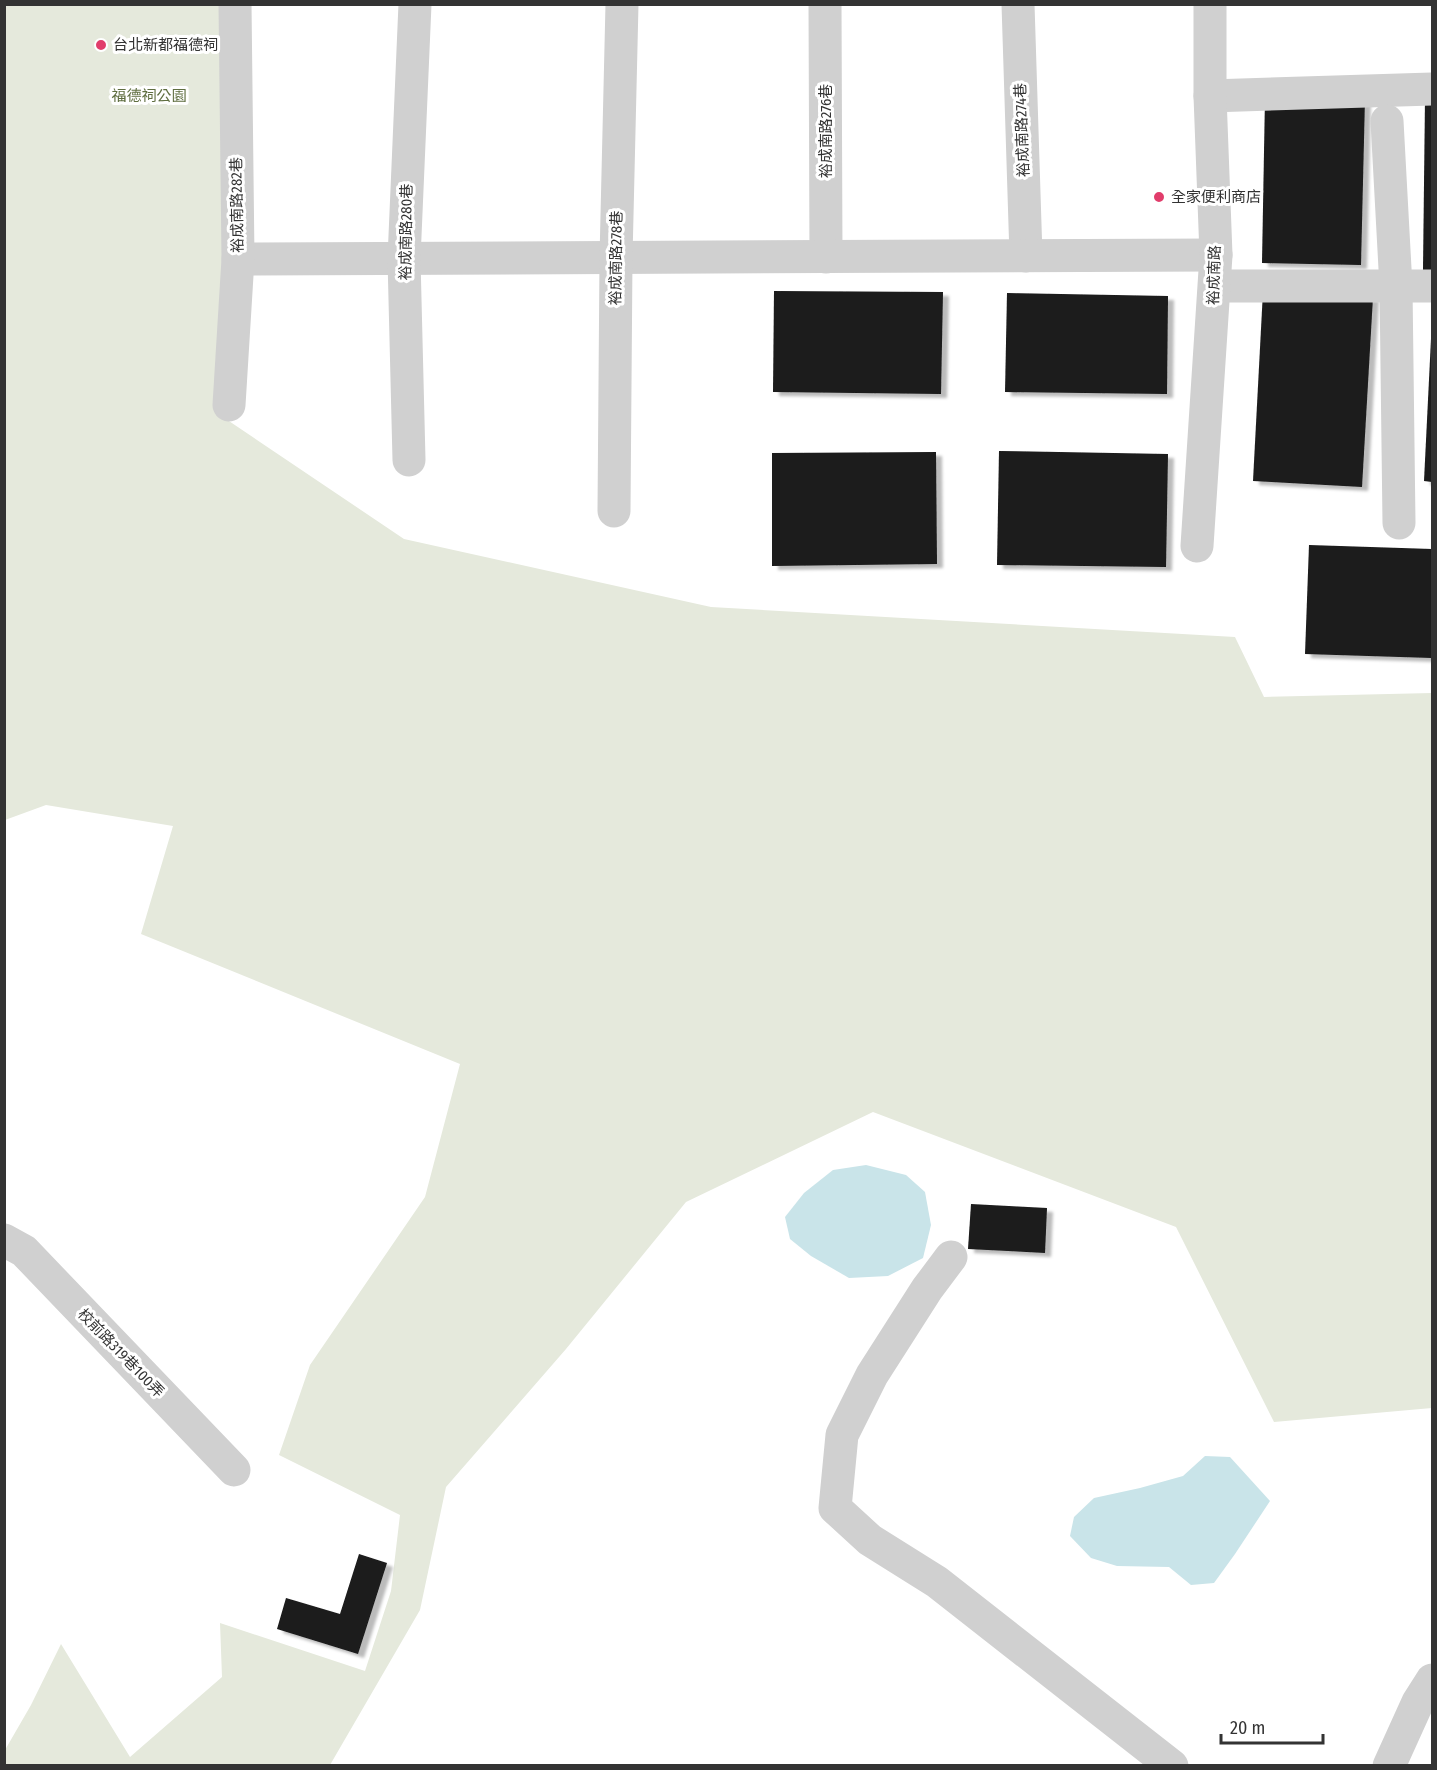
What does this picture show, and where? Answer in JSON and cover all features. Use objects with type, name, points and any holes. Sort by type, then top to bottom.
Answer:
[{"type":"street","name":"裕成南路282巷","points":[[229,405],[237,259],[235,4]]},
{"type":"street","name":"裕成南路280巷","points":[[409,460],[404,259],[415,4]]},
{"type":"street","name":"裕成南路278巷","points":[[614,511],[616,258],[622,4]]},
{"type":"street","name":"裕成南路276巷","points":[[825,4],[826,257]]},
{"type":"street","name":"裕成南路274巷","points":[[1018,4],[1026,256]]},
{"type":"street","name":"裕成南路","points":[[1197,546],[1215,271],[1210,4]]},
{"type":"street","points":[[1210,96],[1432,89]]},
{"type":"street","points":[[1387,121],[1396,287],[1399,523]]},
{"type":"street","points":[[237,259],[1026,256],[1396,287],[1432,286]]},
{"type":"street","name":"校前路319巷100弄","points":[[4,1240],[24,1251],[234,1470]]},
{"type":"street","points":[[951,1257],[927,1289],[872,1375],[842,1436],[835,1508],[870,1540],[937,1582],[1172,1766]]},
{"type":"street","points":[[1389,1766],[1418,1702],[1432,1680]]},
{"type":"green space","name":"福德祠公園","points":[[5,5],[243,5],[217,413],[404,539],[711,607],[1235,637],[1264,697],[1432,693],[1432,1408],[1274,1422],[1176,1227],[873,1112],[686,1202],[566,1349],[446,1487],[420,1610],[330,1765],[5,1765],[5,1750],[31,1705],[61,1644],[130,1757],[222,1677],[220,1623],[365,1671],[391,1591],[400,1515],[279,1455],[310,1365],[425,1197],[460,1064],[141,934],[173,826],[46,805],[5,820]]},
{"type":"water","points":[[866,1165],[906,1175],[925,1192],[931,1225],[923,1258],[888,1276],[849,1278],[811,1256],[790,1239],[785,1217],[804,1193],[833,1170]]},
{"type":"water","points":[[1205,1456],[1230,1457],[1270,1501],[1214,1583],[1191,1585],[1169,1567],[1117,1566],[1091,1558],[1070,1536],[1074,1517],[1094,1498],[1183,1476]]},
{"type":"building","points":[[1265,97],[1365,98],[1361,265],[1262,263]]},
{"type":"building","points":[[1425,99],[1432,99],[1432,270],[1423,270]]},
{"type":"building","points":[[774,291],[943,292],[941,394],[773,392]]},
{"type":"building","points":[[1263,291],[1373,297],[1362,487],[1253,481]]},
{"type":"building","points":[[1007,293],[1168,296],[1167,394],[1005,392]]},
{"type":"building","points":[[1432,339],[1432,482],[1424,481]]},
{"type":"building","points":[[999,451],[1168,454],[1166,567],[997,565]]},
{"type":"building","points":[[936,452],[937,564],[772,566],[772,453]]},
{"type":"building","points":[[1309,545],[1432,549],[1432,658],[1305,654]]},
{"type":"building","points":[[971,1204],[1047,1208],[1045,1253],[968,1249]]},
{"type":"building","points":[[359,1554],[387,1563],[358,1654],[277,1629],[286,1598],[340,1614]]},
{"type":"place","name":"台北新都福德祠","points":[[101,45]]},
{"type":"place","name":"全家便利商店","points":[[1159,197]]}]
